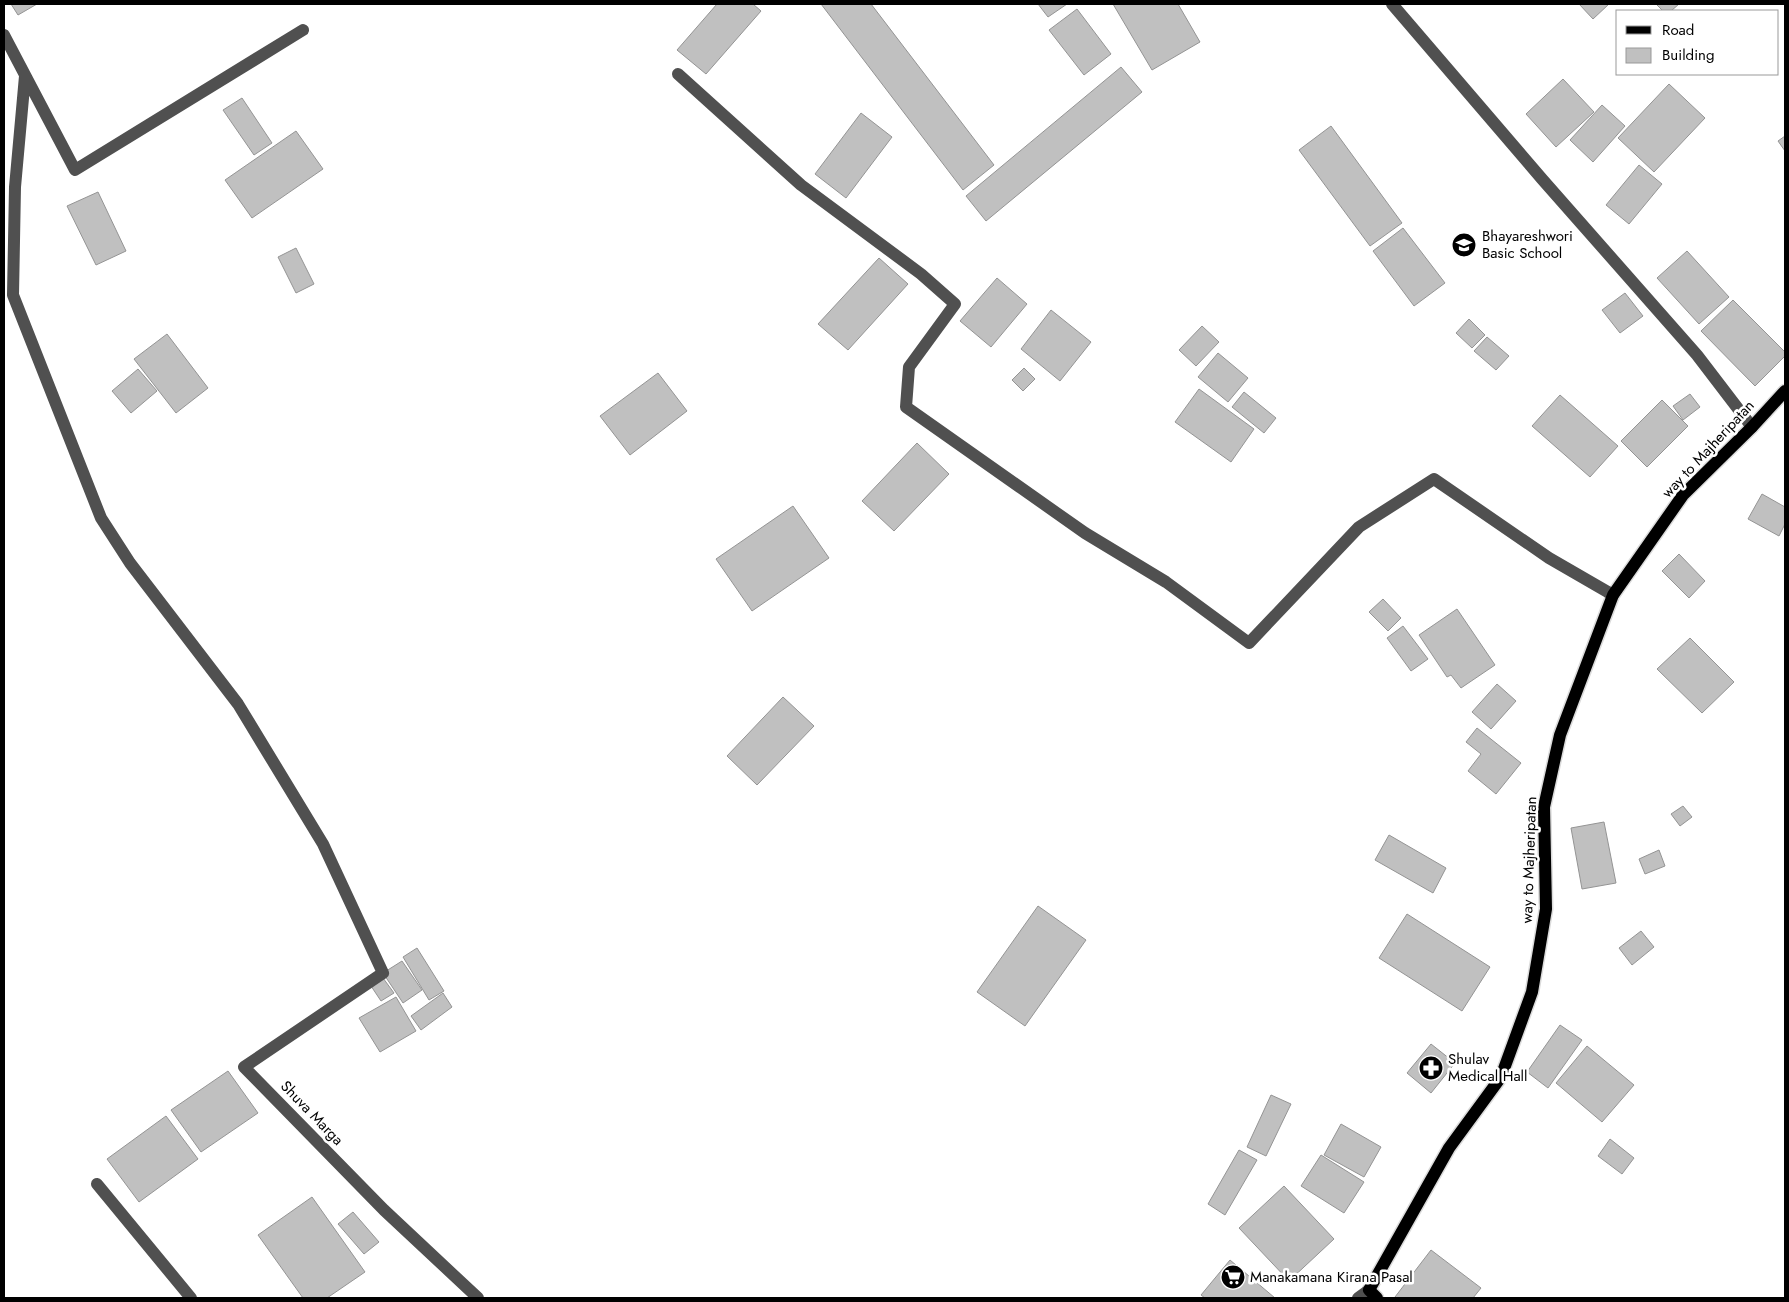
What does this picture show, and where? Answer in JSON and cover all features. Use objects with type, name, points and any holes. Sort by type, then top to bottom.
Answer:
[{"type":"main road","name":"way to Majheripatan","points":[[1373,1294],[1449,1148],[1501,1077],[1532,992],[1546,910],[1544,807],[1560,735],[1613,595],[1683,496],[1752,427],[1785,390]]},
{"type":"street","points":[[1392,4],[1542,179],[1697,355],[1752,427]]},
{"type":"street","points":[[4,35],[75,170],[303,30]]},
{"type":"street","points":[[678,74],[801,185],[921,274],[956,304],[910,367],[906,407],[1085,533],[1166,582],[1249,643],[1359,527],[1434,479],[1549,558],[1613,595]]},
{"type":"street","name":"Shuva Marga","points":[[25,76],[15,187],[13,295],[101,518],[130,563],[238,704],[323,844],[383,973],[244,1067],[384,1210],[478,1298]]},
{"type":"street","points":[[97,1184],[191,1298]]},
{"type":"street","points":[[1358,1298],[1373,1294]]},
{"type":"building","points":[[11,4],[37,4],[18,15]]},
{"type":"building","points":[[717,4],[753,4],[761,11],[706,74],[677,50]]},
{"type":"building","points":[[821,4],[871,4],[994,165],[963,190]]},
{"type":"building","points":[[1038,4],[1067,4],[1048,17]]},
{"type":"building","points":[[1113,4],[1178,4],[1200,42],[1152,70]]},
{"type":"building","points":[[1579,4],[1609,4],[1593,19]]},
{"type":"building","points":[[1656,4],[1679,4],[1672,10],[1662,10]]},
{"type":"building","points":[[1077,9],[1111,54],[1084,75],[1049,30]]},
{"type":"building","points":[[1121,67],[1142,92],[986,221],[966,196]]},
{"type":"building","points":[[1563,79],[1594,112],[1556,147],[1526,114]]},
{"type":"building","points":[[1669,84],[1705,118],[1654,172],[1618,138]]},
{"type":"building","points":[[242,98],[272,143],[254,155],[223,110]]},
{"type":"building","points":[[1602,105],[1625,126],[1593,162],[1570,140]]},
{"type":"building","points":[[861,113],[892,137],[846,198],[815,174]]},
{"type":"building","points":[[1331,126],[1402,223],[1370,246],[1299,150]]},
{"type":"building","points":[[296,131],[323,169],[252,218],[225,180]]},
{"type":"building","points":[[1785,136],[1785,151],[1778,141]]},
{"type":"building","points":[[1639,165],[1662,184],[1629,224],[1606,205]]},
{"type":"building","points":[[98,192],[126,251],[96,265],[67,206]]},
{"type":"building","points":[[1403,228],[1445,283],[1414,306],[1373,251]]},
{"type":"building","points":[[296,248],[314,284],[296,293],[278,257]]},
{"type":"building","points":[[1687,251],[1729,297],[1699,324],[1657,278]]},
{"type":"building","points":[[879,258],[908,284],[848,350],[818,324]]},
{"type":"building","points":[[997,278],[1027,304],[991,347],[960,321]]},
{"type":"building","points":[[1625,293],[1643,316],[1620,333],[1602,310]]},
{"type":"building","points":[[1733,300],[1785,352],[1785,356],[1755,386],[1701,331]]},
{"type":"building","points":[[1051,310],[1091,342],[1060,381],[1021,349]]},
{"type":"building","points":[[1469,319],[1485,335],[1472,348],[1456,333]]},
{"type":"building","points":[[1202,326],[1219,342],[1196,366],[1179,350]]},
{"type":"building","points":[[167,334],[208,388],[176,413],[134,359]]},
{"type":"building","points":[[1487,337],[1509,356],[1496,370],[1474,351]]},
{"type":"building","points":[[1218,353],[1248,378],[1228,402],[1198,377]]},
{"type":"building","points":[[1024,368],[1035,379],[1023,391],[1012,380]]},
{"type":"building","points":[[138,369],[157,391],[131,413],[112,391]]},
{"type":"building","points":[[658,373],[687,411],[630,455],[600,416]]},
{"type":"building","points":[[1199,389],[1254,429],[1231,462],[1175,422]]},
{"type":"building","points":[[1244,392],[1276,418],[1264,433],[1232,407]]},
{"type":"building","points":[[1690,394],[1700,407],[1683,420],[1673,406]]},
{"type":"building","points":[[1560,395],[1618,446],[1590,477],[1532,426]]},
{"type":"building","points":[[1662,400],[1688,426],[1647,467],[1621,441]]},
{"type":"building","points":[[917,443],[949,474],[894,531],[862,501]]},
{"type":"building","points":[[1762,494],[1785,507],[1785,524],[1779,536],[1748,519]]},
{"type":"building","points":[[793,506],[829,558],[752,611],[716,559]]},
{"type":"building","points":[[1679,554],[1705,581],[1689,598],[1662,571]]},
{"type":"building","points":[[1383,599],[1401,618],[1388,631],[1369,612]]},
{"type":"building","points":[[1457,609],[1495,665],[1461,688],[1451,675],[1447,677],[1419,635]]},
{"type":"building","points":[[1403,626],[1428,659],[1411,671],[1387,638]]},
{"type":"building","points":[[1690,638],[1734,682],[1702,713],[1657,669]]},
{"type":"building","points":[[1497,684],[1516,701],[1491,729],[1472,712]]},
{"type":"building","points":[[783,697],[814,726],[757,785],[727,756]]},
{"type":"building","points":[[1477,728],[1521,763],[1496,794],[1468,771],[1481,754],[1466,742]]},
{"type":"building","points":[[1683,806],[1692,817],[1680,826],[1671,814]]},
{"type":"building","points":[[1604,822],[1616,883],[1582,889],[1571,828]]},
{"type":"building","points":[[1389,835],[1446,868],[1433,893],[1375,860]]},
{"type":"building","points":[[1659,850],[1665,866],[1645,874],[1639,859]]},
{"type":"building","points":[[1038,906],[1086,940],[1025,1026],[977,992]]},
{"type":"building","points":[[1407,914],[1490,967],[1462,1011],[1379,958]]},
{"type":"building","points":[[1641,931],[1654,947],[1632,965],[1619,948]]},
{"type":"building","points":[[417,948],[444,991],[429,1000],[403,957]]},
{"type":"building","points":[[402,961],[422,990],[403,1003],[383,973]]},
{"type":"building","points":[[383,978],[394,993],[381,1001],[371,986]]},
{"type":"building","points":[[443,993],[452,1007],[421,1030],[411,1016]]},
{"type":"building","points":[[396,997],[416,1031],[380,1052],[359,1018]]},
{"type":"building","points":[[1560,1025],[1582,1040],[1548,1088],[1527,1072]]},
{"type":"building","name":"Shulav Medical Hall","points":[[1431,1044],[1455,1063],[1431,1093],[1407,1073]]},
{"type":"building","points":[[1587,1046],[1634,1085],[1602,1122],[1556,1083]]},
{"type":"building","points":[[228,1071],[258,1113],[201,1152],[171,1110]]},
{"type":"building","points":[[1271,1095],[1291,1104],[1266,1156],[1247,1147]]},
{"type":"building","points":[[166,1116],[198,1159],[139,1202],[107,1159]]},
{"type":"building","points":[[1341,1124],[1381,1147],[1364,1177],[1324,1155]]},
{"type":"building","points":[[1610,1139],[1634,1158],[1622,1174],[1598,1156]]},
{"type":"building","points":[[1239,1150],[1257,1160],[1225,1215],[1208,1204]]},
{"type":"building","points":[[1321,1155],[1364,1182],[1344,1213],[1301,1186]]},
{"type":"building","points":[[1284,1186],[1334,1239],[1289,1281],[1239,1228]]},
{"type":"building","points":[[312,1197],[365,1272],[327,1298],[303,1298],[258,1235]]},
{"type":"building","points":[[353,1212],[379,1242],[364,1254],[338,1224]]},
{"type":"building","points":[[1431,1250],[1481,1288],[1473,1298],[1395,1297]]},
{"type":"building","name":"Manakamana Kirana Pasal","points":[[1230,1260],[1275,1298],[1205,1298],[1201,1295]]},
{"type":"place","name":"Bhayareshwori Basic School","points":[[1464,245]]},
{"type":"place","name":"Shulav Medical Hall","points":[[1431,1068]]},
{"type":"place","name":"Manakamana Kirana Pasal","points":[[1233,1277]]}]
